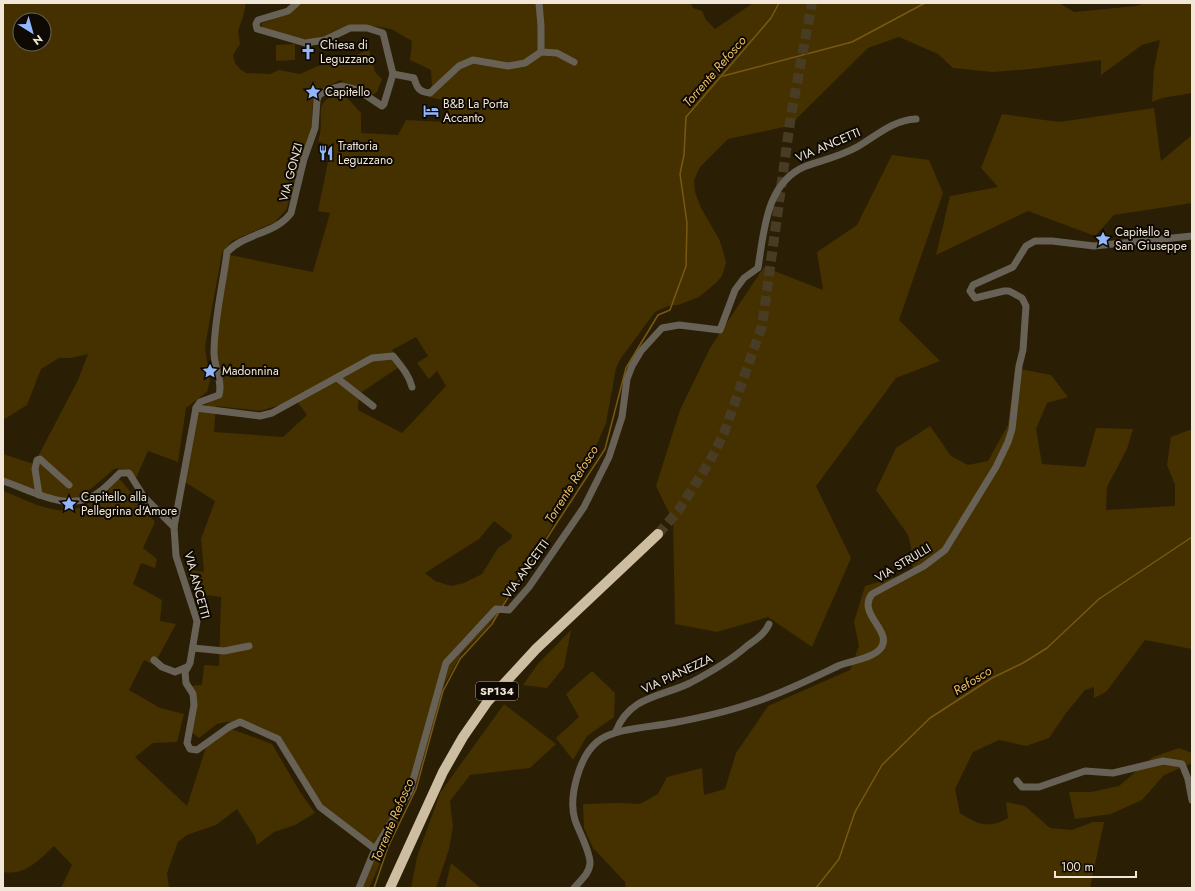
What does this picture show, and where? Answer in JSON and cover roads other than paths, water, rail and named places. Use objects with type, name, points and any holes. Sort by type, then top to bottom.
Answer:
[{"type":"highway","name":"SP134","points":[[390,888],[443,772],[462,738],[488,701],[536,649],[658,534]]},
{"type":"street","name":"VIA GONZI","points":[[196,408],[200,402],[219,395],[220,389],[214,350],[227,252],[243,240],[276,227],[287,219],[291,213],[304,159],[315,128],[317,100],[319,95],[326,90],[342,86],[358,90],[382,106],[393,74],[383,33],[367,28],[350,28],[325,40],[305,43],[257,29],[256,24],[258,20],[288,11],[297,3]]},
{"type":"street","points":[[539,3],[541,52]]},
{"type":"street","points":[[393,74],[414,78],[417,88],[423,92],[430,93],[459,66],[473,60],[508,66],[525,63],[541,52],[557,53],[574,62]]},
{"type":"street","name":"VIA ANCETTI","points":[[359,888],[375,849],[410,791],[446,663],[496,609],[509,610],[529,588],[572,525],[609,457],[622,416],[627,379],[632,366],[642,351],[662,328],[679,326],[720,330],[735,290],[744,278],[758,268],[768,212],[778,188],[792,173],[856,148],[902,119],[916,119]]},
{"type":"street","name":"VIA STRULLI","points":[[616,731],[675,722],[754,703],[840,665],[874,653],[881,647],[883,640],[882,634],[868,610],[869,598],[872,594],[924,566],[945,550],[996,467],[1005,450],[1012,429],[1019,366],[1023,350],[1026,306],[1022,298],[1009,291],[998,292],[977,298],[971,294],[971,288],[973,285],[1013,267],[1026,246],[1035,241],[1052,241],[1094,246],[1192,236]]},
{"type":"street","points":[[174,527],[196,408],[260,416],[272,413],[372,358],[393,356],[410,380],[412,387]]},
{"type":"street","points":[[337,378],[373,406]]},
{"type":"street","points":[[39,494],[35,469],[37,460],[40,459],[69,485]]},
{"type":"street","points":[[3,481],[63,502],[76,502],[91,497],[101,491],[120,473],[126,472],[132,476],[144,497],[174,527]]},
{"type":"street","name":"VIA ANCETTI","points":[[174,527],[176,556],[197,621],[193,648],[188,667],[185,672],[186,683],[193,694],[194,705],[187,743],[190,749],[197,750],[229,727],[240,722],[278,740],[320,807],[375,849]]},
{"type":"street","name":"VIA PIANEZZA","points":[[616,731],[622,717],[646,698],[688,684],[713,671],[738,654],[766,630],[769,624]]},
{"type":"street","points":[[193,648],[224,650],[249,646]]},
{"type":"street","points":[[154,660],[162,667],[175,672],[188,667]]},
{"type":"street","points":[[574,888],[586,874],[590,863],[574,818],[573,800],[576,781],[580,768],[596,742],[616,731]]},
{"type":"street","points":[[1017,781],[1022,787],[1039,787],[1085,771],[1113,773],[1163,761],[1171,761],[1182,764],[1185,769],[1192,800]]},
{"type":"waterway","name":"Torrente Refosco","points":[[502,607],[605,449],[626,368],[658,315],[670,310],[686,266],[687,223],[680,174],[684,155],[686,117],[771,18],[779,3]]},
{"type":"waterway","points":[[723,76],[852,42],[925,3]]},
{"type":"waterway","name":"Refosco","points":[[816,888],[839,859],[855,812],[882,765],[930,718],[992,678],[1023,663],[1047,648],[1099,599],[1192,537]]},
{"type":"waterway","name":"Torrente Refosco","points":[[374,888],[388,847],[416,789],[443,691],[460,659],[492,624],[499,612]]},
{"type":"tunnel","points":[[658,534],[678,511],[710,461],[724,433],[762,326],[791,115],[812,3]]},
{"type":"place","name":"Chiesa di Leguzzano","points":[[308,52]]},
{"type":"place","name":"Capitello","points":[[313,92]]},
{"type":"place","name":"B&B La Porta Accanto","points":[[431,111]]},
{"type":"place","name":"Trattoria Leguzzano","points":[[326,153]]},
{"type":"place","name":"Capitello a San Giuseppe","points":[[1103,239]]},
{"type":"place","name":"Madonnina","points":[[210,371]]},
{"type":"place","name":"Capitello alla Pellegrina d'Amore","points":[[69,504]]}]
